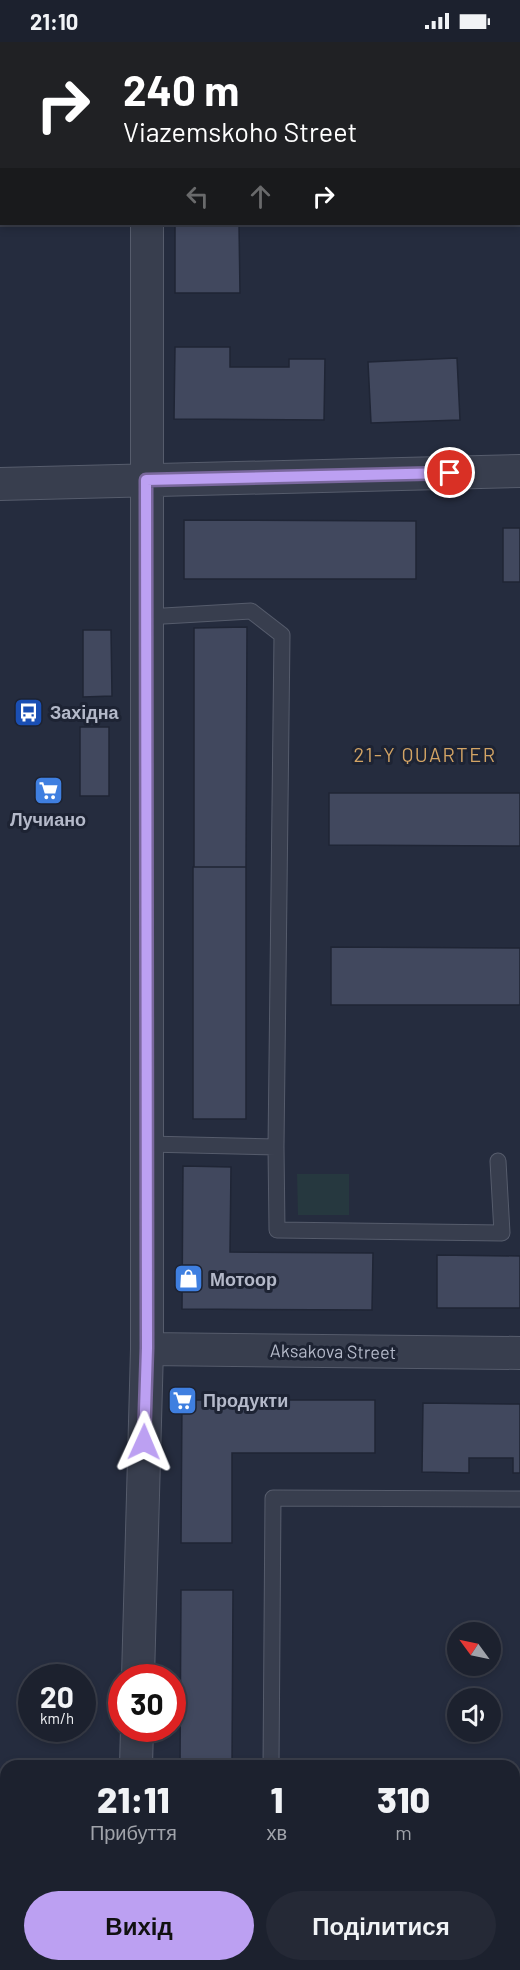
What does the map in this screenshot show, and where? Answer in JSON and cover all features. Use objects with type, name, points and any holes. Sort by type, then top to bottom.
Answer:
[{"type":"street","points":[[138,1664],[147,1348],[147,225]]},
{"type":"street","points":[[0,484],[520,471]]},
{"type":"street","name":"Aksakova Street","points":[[147,1348],[520,1353]]},
{"type":"street","points":[[136,1760],[137,1742]]},
{"type":"lane","points":[[146,617],[251,611],[282,635],[276,1148],[278,1230],[502,1233],[498,1161]]},
{"type":"lane","points":[[147,1144],[276,1148]]},
{"type":"lane","points":[[271,1760],[273,1498],[520,1499]]},
{"type":"shaded area","points":[[297,1174],[349,1174],[349,1215],[298,1215]]},
{"type":"building","points":[[175,225],[239,225],[240,293],[175,293]]},
{"type":"building","points":[[175,347],[230,347],[230,367],[289,367],[289,359],[325,359],[324,420],[174,419]]},
{"type":"building","points":[[457,358],[460,420],[371,423],[368,362]]},
{"type":"building","points":[[184,520],[416,521],[416,579],[184,579]]},
{"type":"building","points":[[503,528],[520,528],[520,582],[503,582]]},
{"type":"building","points":[[247,627],[246,867],[194,867],[194,628]]},
{"type":"building","points":[[83,630],[111,630],[112,696],[83,697]]},
{"type":"building","points":[[80,727],[109,727],[109,796],[80,796]]},
{"type":"building","points":[[329,793],[520,793],[520,846],[329,845]]},
{"type":"building","points":[[193,867],[246,867],[246,1119],[193,1119]]},
{"type":"building","points":[[331,947],[520,948],[520,1005],[331,1005]]},
{"type":"building","points":[[183,1166],[231,1167],[230,1252],[373,1253],[372,1310],[182,1309]]},
{"type":"building","points":[[437,1255],[520,1256],[520,1308],[437,1308]]},
{"type":"building","points":[[182,1400],[375,1400],[375,1453],[232,1453],[232,1543],[181,1543]]},
{"type":"building","points":[[423,1403],[520,1404],[520,1473],[513,1473],[513,1458],[469,1458],[469,1473],[422,1472]]},
{"type":"building","points":[[181,1590],[233,1590],[232,1760],[180,1760],[180,1742],[186,1742],[186,1664],[181,1664]]},
{"type":"place","name":"Західна","points":[[29,712]]},
{"type":"place","name":"Лучиано","points":[[48,790]]},
{"type":"place","name":"Мотоор","points":[[189,1279]]},
{"type":"place","name":"Продукти","points":[[182,1400]]},
{"type":"district","name":"21-Y QUARTER","points":[[425,754]]},
{"type":"route","points":[[144,1442],[147,1348],[146,480],[450,473]]}]
